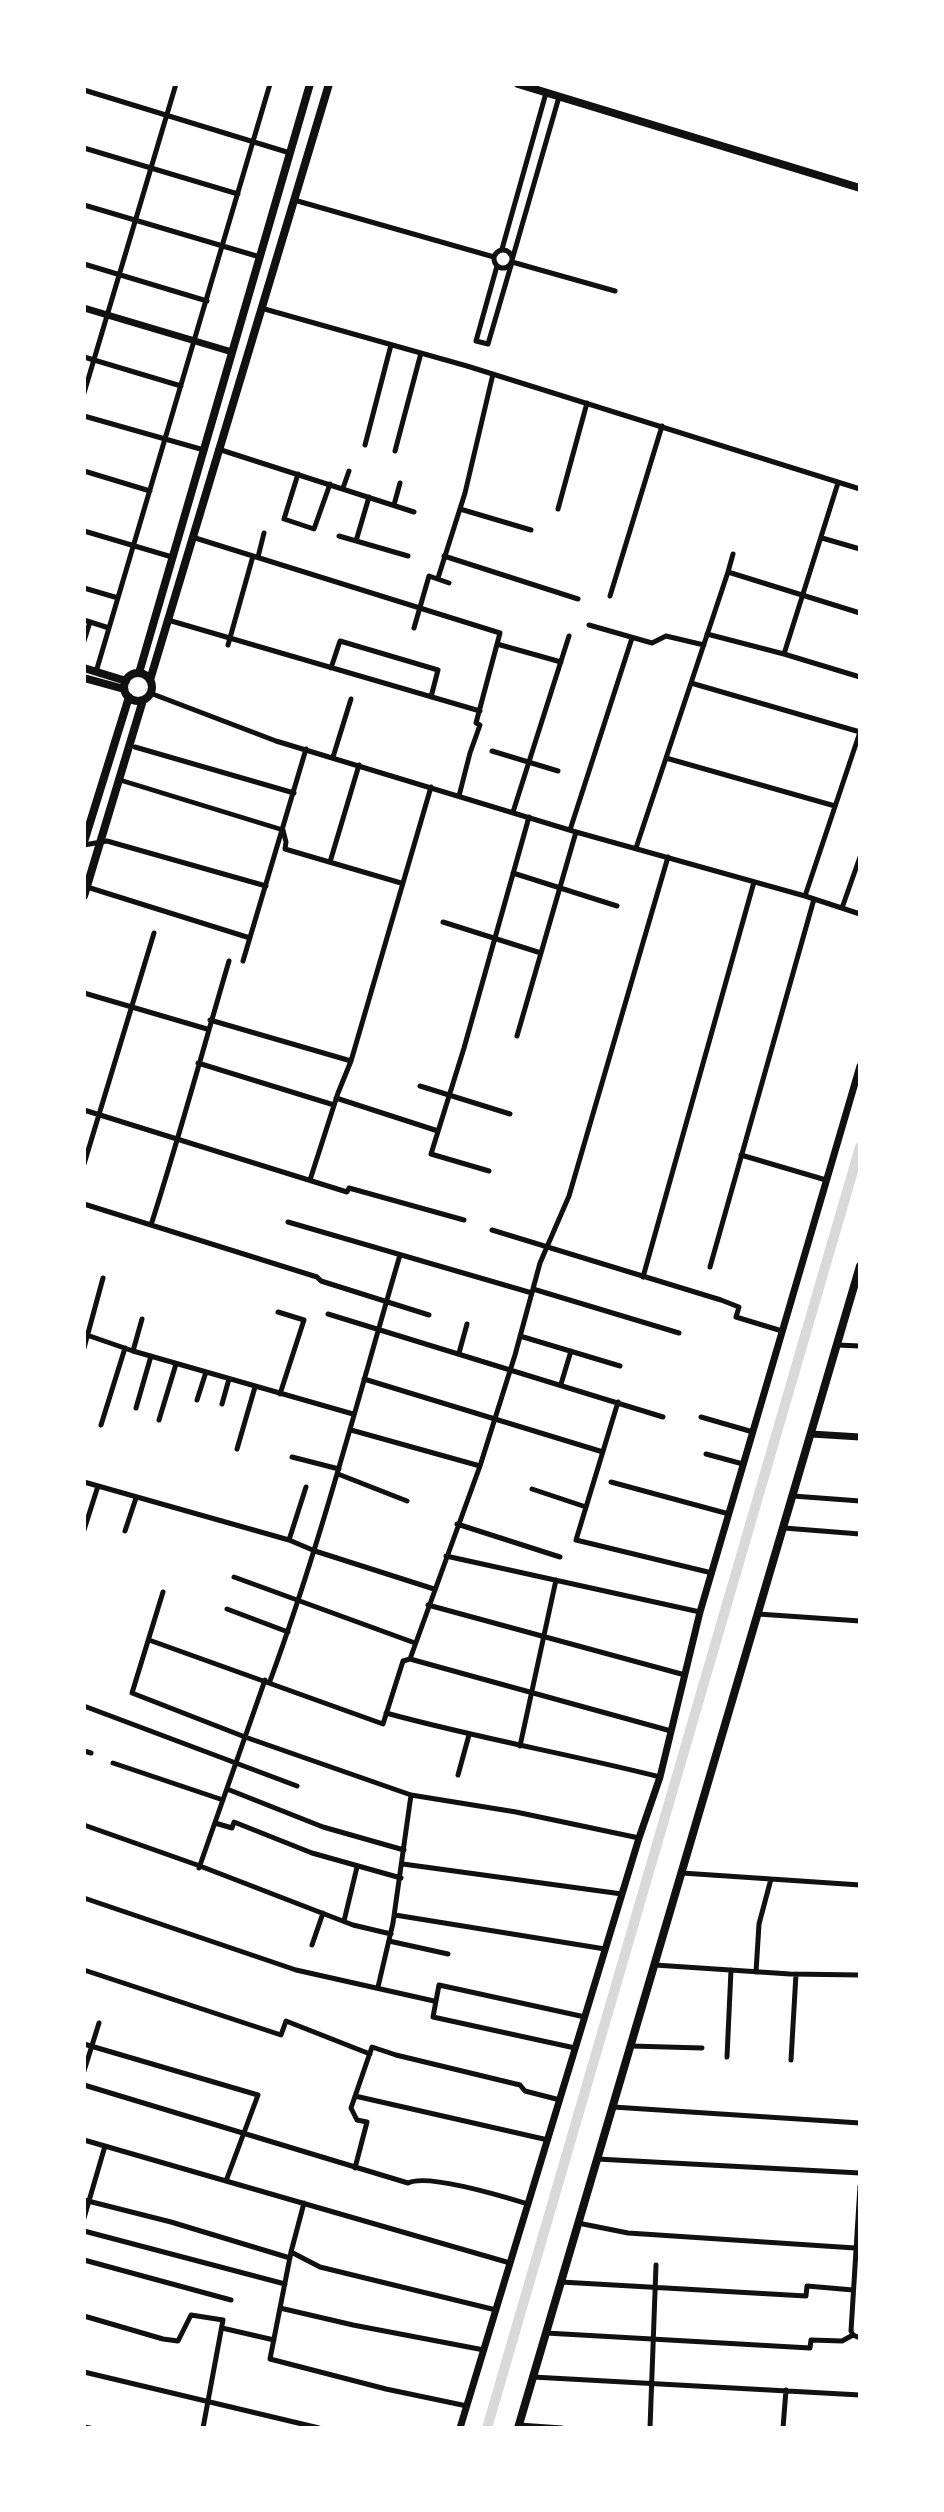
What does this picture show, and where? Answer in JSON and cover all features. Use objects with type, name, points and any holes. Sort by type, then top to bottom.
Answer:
[{"type":"main road","points":[[139,673],[310,84]]},
{"type":"main road","points":[[85,892],[329,84]]},
{"type":"main road","points":[[518,84],[860,188]]},
{"type":"main road","points":[[84,668],[125,685]]},
{"type":"main road","points":[[84,843],[129,697],[125,685],[130,675],[139,673],[150,680]]},
{"type":"main road","points":[[84,678],[125,685]]},
{"type":"main road","points":[[129,697],[146,696]]},
{"type":"main road","points":[[518,2427],[860,1266]]},
{"type":"street","points":[[84,394],[176,84]]},
{"type":"street","points":[[96,672],[254,142],[268,85]]},
{"type":"street","points":[[84,90],[290,153]]},
{"type":"street","points":[[494,257],[502,250],[546,93]]},
{"type":"street","points":[[494,257],[497,266],[476,341],[488,344],[559,97]]},
{"type":"street","points":[[84,148],[238,194]]},
{"type":"street","points":[[294,200],[494,257]]},
{"type":"street","points":[[84,205],[260,257]]},
{"type":"street","points":[[502,250],[509,251],[512,261]]},
{"type":"street","points":[[497,266],[504,268],[512,261]]},
{"type":"street","points":[[512,261],[615,291]]},
{"type":"street","points":[[84,264],[206,301]]},
{"type":"street","points":[[84,308],[232,352]]},
{"type":"street","points":[[261,308],[493,374],[860,489]]},
{"type":"street","points":[[365,445],[391,345]]},
{"type":"street","points":[[395,451],[421,353]]},
{"type":"street","points":[[84,357],[181,386]]},
{"type":"street","points":[[438,578],[466,494],[493,374]]},
{"type":"street","points":[[558,509],[587,403]]},
{"type":"street","points":[[84,416],[204,450]]},
{"type":"street","points":[[610,596],[662,426]]},
{"type":"street","points":[[218,449],[414,512]]},
{"type":"street","points":[[84,471],[150,491]]},
{"type":"street","points":[[343,488],[349,471]]},
{"type":"street","points":[[298,474],[284,519],[314,529],[331,484]]},
{"type":"street","points":[[784,654],[838,482]]},
{"type":"street","points":[[394,505],[400,484]]},
{"type":"street","points":[[356,541],[369,497]]},
{"type":"street","points":[[460,509],[531,530]]},
{"type":"street","points":[[84,531],[173,557]]},
{"type":"street","points":[[229,642],[264,533]]},
{"type":"street","points":[[339,536],[408,556]]},
{"type":"street","points":[[192,537],[500,632],[476,723],[480,724],[459,796]]},
{"type":"street","points":[[822,538],[860,549]]},
{"type":"street","points":[[636,848],[733,554]]},
{"type":"street","points":[[444,556],[578,599]]},
{"type":"street","points":[[728,572],[860,613]]},
{"type":"street","points":[[414,628],[429,576],[449,583]]},
{"type":"street","points":[[84,588],[118,598]]},
{"type":"street","points":[[168,620],[229,642],[480,711]]},
{"type":"street","points":[[84,641],[87,621],[109,628]]},
{"type":"street","points":[[589,625],[652,643],[666,636],[704,645]]},
{"type":"street","points":[[707,634],[860,677]]},
{"type":"street","points":[[513,812],[569,636]]},
{"type":"street","points":[[517,1036],[573,831],[632,638]]},
{"type":"street","points":[[331,668],[340,641],[438,670],[431,697]]},
{"type":"street","points":[[497,644],[561,662]]},
{"type":"street","points":[[691,682],[860,732],[805,896]]},
{"type":"street","points":[[146,696],[276,741],[860,914]]},
{"type":"street","points":[[333,757],[351,699]]},
{"type":"street","points":[[135,747],[294,793]]},
{"type":"street","points":[[243,961],[306,749]]},
{"type":"street","points":[[492,751],[558,771]]},
{"type":"street","points":[[666,758],[835,806]]},
{"type":"street","points":[[330,862],[359,765]]},
{"type":"street","points":[[119,780],[283,830]]},
{"type":"street","points":[[310,1181],[351,1061],[431,787]]},
{"type":"street","points":[[489,1171],[431,1154],[529,817]]},
{"type":"street","points":[[283,830],[285,849],[401,883]]},
{"type":"street","points":[[84,843],[101,840],[266,886]]},
{"type":"street","points":[[410,1659],[480,1466],[532,1291],[569,1196],[667,857]]},
{"type":"street","points":[[842,908],[860,857]]},
{"type":"street","points":[[513,873],[617,906]]},
{"type":"street","points":[[643,1277],[754,882]]},
{"type":"street","points":[[85,892],[250,938]]},
{"type":"street","points":[[710,1267],[814,899]]},
{"type":"street","points":[[443,922],[541,953]]},
{"type":"street","points":[[84,1164],[154,933]]},
{"type":"street","points":[[151,1225],[229,961]]},
{"type":"street","points":[[84,993],[207,1029]]},
{"type":"street","points":[[210,1020],[351,1061]]},
{"type":"street","points":[[198,1063],[334,1105]]},
{"type":"street","points":[[460,2428],[639,1838],[660,1777],[700,1612],[860,1066]]},
{"type":"street","points":[[420,1086],[510,1114]]},
{"type":"street","points":[[337,1098],[438,1131]]},
{"type":"street","points":[[84,1110],[347,1192],[349,1188],[464,1220]]},
{"type":"street","points":[[741,1155],[827,1180]]},
{"type":"street","points":[[84,1205],[317,1277],[321,1281],[429,1315]]},
{"type":"street","points":[[288,1222],[679,1333]]},
{"type":"street","points":[[492,1230],[739,1307],[736,1317],[782,1331]]},
{"type":"street","points":[[200,1867],[245,1737],[299,1601],[339,1472],[353,1414],[400,1255]]},
{"type":"street","points":[[84,1348],[103,1278]]},
{"type":"street","points":[[278,1312],[304,1320],[280,1394]]},
{"type":"street","points":[[328,1314],[663,1416]]},
{"type":"street","points":[[133,1351],[142,1319]]},
{"type":"street","points":[[459,1353],[467,1324]]},
{"type":"street","points":[[86,1335],[229,1380],[353,1414]]},
{"type":"street","points":[[520,1336],[620,1366]]},
{"type":"street","points":[[837,1345],[860,1346]]},
{"type":"street","points":[[101,1425],[125,1348]]},
{"type":"street","points":[[561,1384],[571,1351]]},
{"type":"street","points":[[136,1408],[151,1356]]},
{"type":"street","points":[[159,1420],[176,1364]]},
{"type":"street","points":[[197,1400],[206,1372]]},
{"type":"street","points":[[364,1379],[603,1452]]},
{"type":"street","points":[[222,1404],[229,1380]]},
{"type":"street","points":[[237,1449],[255,1387]]},
{"type":"street","points":[[618,1402],[576,1540],[712,1573]]},
{"type":"street","points":[[701,1417],[753,1432]]},
{"type":"street","points":[[351,1430],[480,1466]]},
{"type":"street","points":[[811,1434],[860,1437]]},
{"type":"street","points":[[706,1454],[743,1464]]},
{"type":"street","points":[[292,1457],[339,1472],[407,1502]]},
{"type":"street","points":[[84,1482],[289,1540],[434,1589]]},
{"type":"street","points":[[611,1482],[729,1514]]},
{"type":"street","points":[[84,1530],[98,1486]]},
{"type":"street","points":[[289,1540],[306,1487]]},
{"type":"street","points":[[532,1489],[586,1507]]},
{"type":"street","points":[[793,1496],[860,1501]]},
{"type":"street","points":[[125,1531],[136,1498]]},
{"type":"street","points":[[457,1524],[560,1558]]},
{"type":"street","points":[[784,1528],[860,1534]]},
{"type":"street","points":[[446,1556],[700,1612]]},
{"type":"street","points":[[233,1577],[415,1643]]},
{"type":"street","points":[[520,1746],[556,1580]]},
{"type":"street","points":[[163,1592],[132,1693],[245,1737],[411,1795],[516,1812],[639,1838]]},
{"type":"street","points":[[428,1605],[685,1675]]},
{"type":"street","points":[[227,1609],[288,1632]]},
{"type":"street","points":[[758,1614],[860,1621]]},
{"type":"street","points":[[149,1640],[383,1724],[403,1661],[410,1659],[671,1731]]},
{"type":"street","points":[[84,1706],[297,1786]]},
{"type":"street","points":[[386,1713],[660,1777]]},
{"type":"street","points":[[458,1775],[469,1734]]},
{"type":"street","points":[[84,1751],[92,1754]]},
{"type":"street","points":[[113,1763],[223,1800]]},
{"type":"street","points":[[227,1789],[323,1827],[404,1850]]},
{"type":"street","points":[[378,1987],[395,1915],[411,1795]]},
{"type":"street","points":[[215,1823],[232,1828],[234,1822],[312,1853],[401,1878]]},
{"type":"street","points":[[84,1825],[344,1922],[448,1954]]},
{"type":"street","points":[[403,1864],[622,1894]]},
{"type":"street","points":[[344,1922],[357,1867]]},
{"type":"street","points":[[682,1873],[860,1885]]},
{"type":"street","points":[[756,1972],[759,1924],[771,1879]]},
{"type":"street","points":[[84,1898],[296,1970],[434,2001]]},
{"type":"street","points":[[312,1945],[323,1913]]},
{"type":"street","points":[[395,1915],[605,1949]]},
{"type":"street","points":[[654,1965],[796,1974],[860,1975]]},
{"type":"street","points":[[84,1970],[281,2035],[286,2021],[370,2053]]},
{"type":"street","points":[[727,2057],[731,1970]]},
{"type":"street","points":[[791,2060],[796,1974]]},
{"type":"street","points":[[575,2048],[433,2017],[439,1985],[585,2017]]},
{"type":"street","points":[[84,2071],[99,2023]]},
{"type":"street","points":[[84,2044],[258,2095],[226,2181]]},
{"type":"street","points":[[631,2046],[702,2048]]},
{"type":"street","points":[[355,2168],[368,2122],[357,2120],[351,2108],[372,2047],[520,2085],[525,2091],[560,2100]]},
{"type":"street","points":[[84,2085],[408,2183],[414,2180],[442,2183],[528,2204]]},
{"type":"street","points":[[355,2096],[548,2140]]},
{"type":"street","points":[[613,2107],[860,2123]]},
{"type":"street","points":[[84,2140],[510,2263]]},
{"type":"street","points":[[84,2218],[105,2146]]},
{"type":"street","points":[[597,2159],[860,2173]]},
{"type":"street","points":[[860,2186],[855,2248],[857,2282],[853,2290],[850,2331],[860,2338]]},
{"type":"street","points":[[87,2201],[291,2255],[320,2267],[496,2310]]},
{"type":"street","points":[[304,2203],[270,2359],[386,2389],[467,2406]]},
{"type":"street","points":[[578,2223],[628,2233],[855,2248]]},
{"type":"street","points":[[84,2231],[285,2284]]},
{"type":"street","points":[[84,2260],[231,2300]]},
{"type":"street","points":[[650,2428],[656,2265]]},
{"type":"street","points":[[561,2282],[806,2296],[807,2286],[853,2290]]},
{"type":"street","points":[[280,2308],[484,2350]]},
{"type":"street","points":[[84,2316],[178,2341],[191,2315],[223,2320],[203,2428]]},
{"type":"street","points":[[222,2328],[274,2340]]},
{"type":"street","points":[[546,2333],[810,2348],[811,2340],[842,2341],[853,2335]]},
{"type":"street","points":[[84,2372],[319,2428]]},
{"type":"street","points":[[533,2377],[860,2395]]},
{"type":"street","points":[[783,2428],[786,2390]]},
{"type":"street","points":[[84,2427],[90,2428]]},
{"type":"street","points":[[518,2427],[562,2428]]},
{"type":"waterway","points":[[487,2428],[860,1147]]}]
